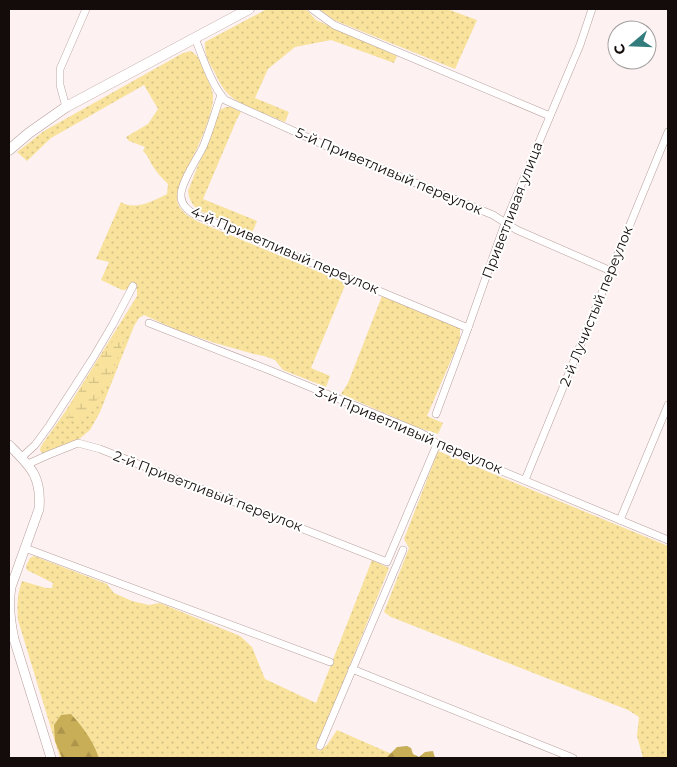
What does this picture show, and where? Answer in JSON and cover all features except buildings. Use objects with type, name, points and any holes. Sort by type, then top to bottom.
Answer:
[{"type":"main road","points":[[9,150],[29,133],[66,107],[250,9]]},
{"type":"street","points":[[66,107],[60,85],[60,69],[86,9]]},
{"type":"street","points":[[312,9],[334,25],[550,116]]},
{"type":"street","name":"Приветливая улица","points":[[436,414],[505,223],[580,45],[592,9]]},
{"type":"street","points":[[195,38],[221,96]]},
{"type":"street","name":"5-й Приветливый переулок","points":[[221,96],[225,100],[332,148],[493,215],[517,230],[611,271]]},
{"type":"street","name":"4-й Приветливый переулок","points":[[221,96],[203,146],[182,187],[182,203],[187,209],[194,214],[468,328]]},
{"type":"street","name":"2-й Лучистый переулок","points":[[525,480],[668,132]]},
{"type":"street","points":[[25,461],[93,358],[132,286]]},
{"type":"street","name":"3-й Приветливый переулок","points":[[149,323],[421,433],[437,444],[668,540]]},
{"type":"street","points":[[620,520],[668,404]]},
{"type":"street","name":"2-й Приветливый переулок","points":[[25,461],[48,455],[78,443],[387,562],[437,444]]},
{"type":"street","points":[[9,445],[34,473],[40,497],[39,509],[11,587],[9,620],[51,758]]},
{"type":"street","points":[[25,548],[330,662]]},
{"type":"street","points":[[320,746],[403,550]]},
{"type":"street","points":[[352,669],[573,758]]},
{"type":"green space","points":[[267,9],[306,9],[316,20],[397,56],[394,63],[331,40],[295,47],[268,69],[255,98],[289,112],[285,122],[247,106],[228,94],[210,64],[205,50],[205,42]]},
{"type":"green space","points":[[319,9],[447,9],[477,20],[455,69],[334,20]]},
{"type":"green space","points":[[191,51],[199,58],[212,90],[213,102],[198,146],[179,188],[178,204],[185,213],[201,223],[346,283],[311,368],[330,376],[326,387],[283,370],[275,360],[177,330],[144,315],[139,318],[134,326],[100,412],[90,430],[78,440],[42,453],[40,450],[41,446],[65,412],[137,296],[137,289],[122,290],[101,280],[109,262],[96,259],[121,202],[132,206],[150,202],[167,194],[168,184],[155,170],[143,151],[145,147],[129,141],[126,137],[148,124],[158,109],[144,85],[51,138],[27,161],[17,152],[44,131],[183,53]]},
{"type":"green space","points":[[231,107],[241,112],[203,199],[257,221],[252,233],[198,210],[188,194],[220,110]]},
{"type":"green space","points":[[382,296],[460,328],[460,339],[427,416],[443,423],[438,434],[416,427],[341,394],[348,383]]},
{"type":"green space","points":[[122,334],[124,337],[122,347],[106,385],[91,408],[82,417],[74,421],[69,417],[70,406],[103,353]]},
{"type":"green space","points":[[438,451],[668,546],[668,758],[643,758],[637,736],[639,717],[628,710],[391,617],[384,612],[409,548],[404,539]]},
{"type":"green space","points":[[34,556],[107,584],[114,593],[132,601],[149,605],[160,603],[240,636],[252,647],[265,679],[316,703],[372,560],[389,568],[317,747],[319,751],[327,745],[337,730],[394,755],[393,758],[60,758],[18,620],[18,600],[22,581],[52,588],[53,583],[27,570],[26,566],[30,558]]},
{"type":"green space","points":[[71,714],[87,734],[99,758],[62,758],[55,741],[54,725],[61,715]]},
{"type":"green space","points":[[407,746],[411,748],[413,754],[419,757],[425,752],[433,751],[435,758],[386,758],[397,747]]}]
